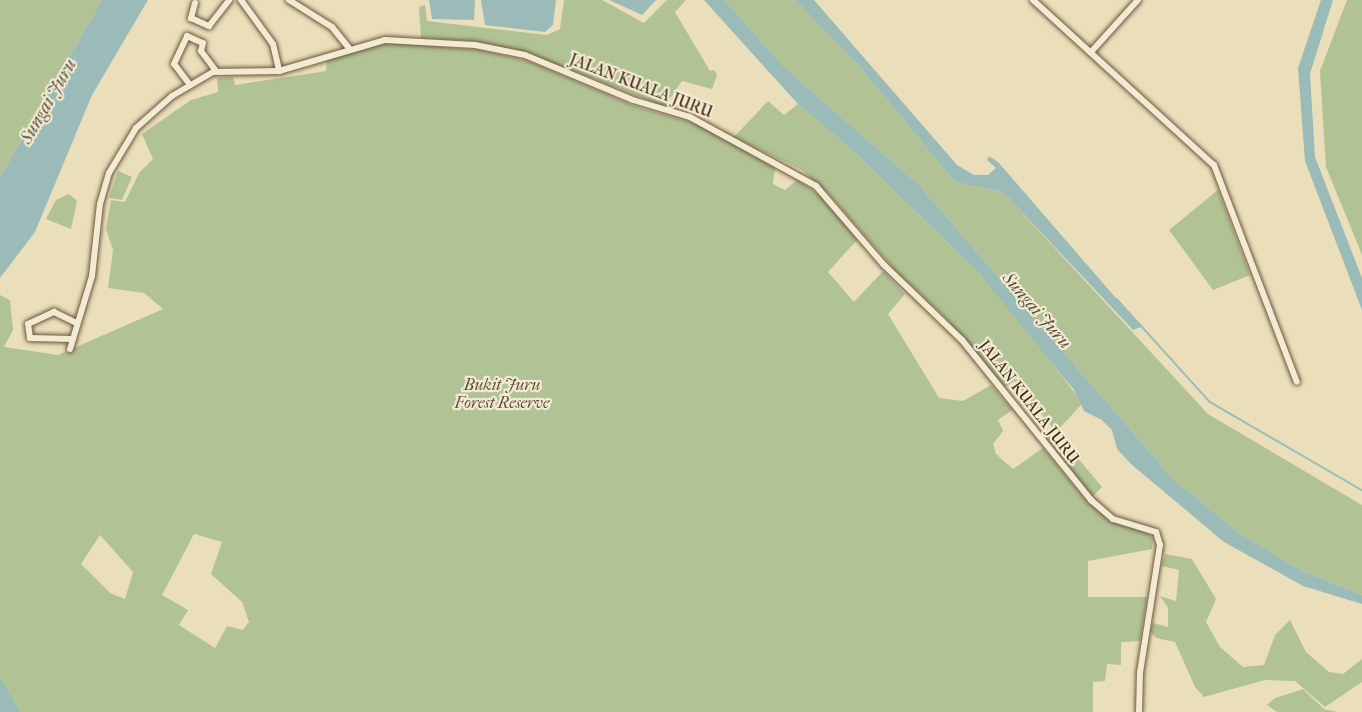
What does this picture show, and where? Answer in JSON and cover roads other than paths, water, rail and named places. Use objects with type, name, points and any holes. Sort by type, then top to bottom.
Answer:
[{"type":"street","points":[[195,3],[190,18],[208,26],[229,0]]},
{"type":"street","points":[[241,0],[273,44],[279,71]]},
{"type":"street","points":[[289,0],[332,27],[350,50]]},
{"type":"street","points":[[1033,0],[1214,165],[1297,382]]},
{"type":"street","points":[[1091,52],[1138,0]]},
{"type":"street","points":[[190,85],[174,64],[187,36],[203,43],[201,51],[216,72]]},
{"type":"street","name":"JALAN KUALA JURU","points":[[70,350],[92,276],[100,204],[114,163],[148,114],[190,85],[216,72],[279,71],[385,40],[476,45],[525,55],[633,100],[698,120],[816,186],[877,258],[962,340],[1091,500],[1113,519],[1156,532],[1160,545],[1140,672],[1140,712]]},
{"type":"street","points":[[73,339],[30,338],[28,324],[54,312],[78,323]]},
{"type":"water","name":"Sungai Juru","points":[[102,0],[148,0],[92,95],[35,232],[0,278],[0,177]]},
{"type":"water","points":[[429,0],[475,0],[474,20],[432,19]]},
{"type":"water","points":[[481,0],[556,0],[553,25],[545,32],[485,25]]},
{"type":"water","points":[[609,0],[656,0],[642,15]]},
{"type":"water","name":"Sungai Juru","points":[[704,0],[725,0],[785,68],[917,183],[1174,480],[1238,532],[1302,571],[1362,595],[1362,604],[1303,586],[1224,542],[1131,464],[1117,449],[1112,430],[1102,420],[1084,411],[1074,390],[979,273],[852,150],[798,104]]},
{"type":"water","points":[[795,0],[814,0],[957,165],[974,175],[988,175],[996,168],[987,160],[989,156],[998,162],[1141,327],[1133,330],[1003,192],[955,182],[859,66]]},
{"type":"water","points":[[1321,0],[1333,0],[1310,74],[1315,157],[1362,278],[1362,310],[1305,161],[1298,68]]},
{"type":"water","points":[[1,679],[21,712],[0,712]]},
{"type":"waterway","points":[[1117,299],[1210,402],[1362,490]]},
{"type":"park label","name":"Bukit Juru Forest Reserve","points":[[502,394]]}]
